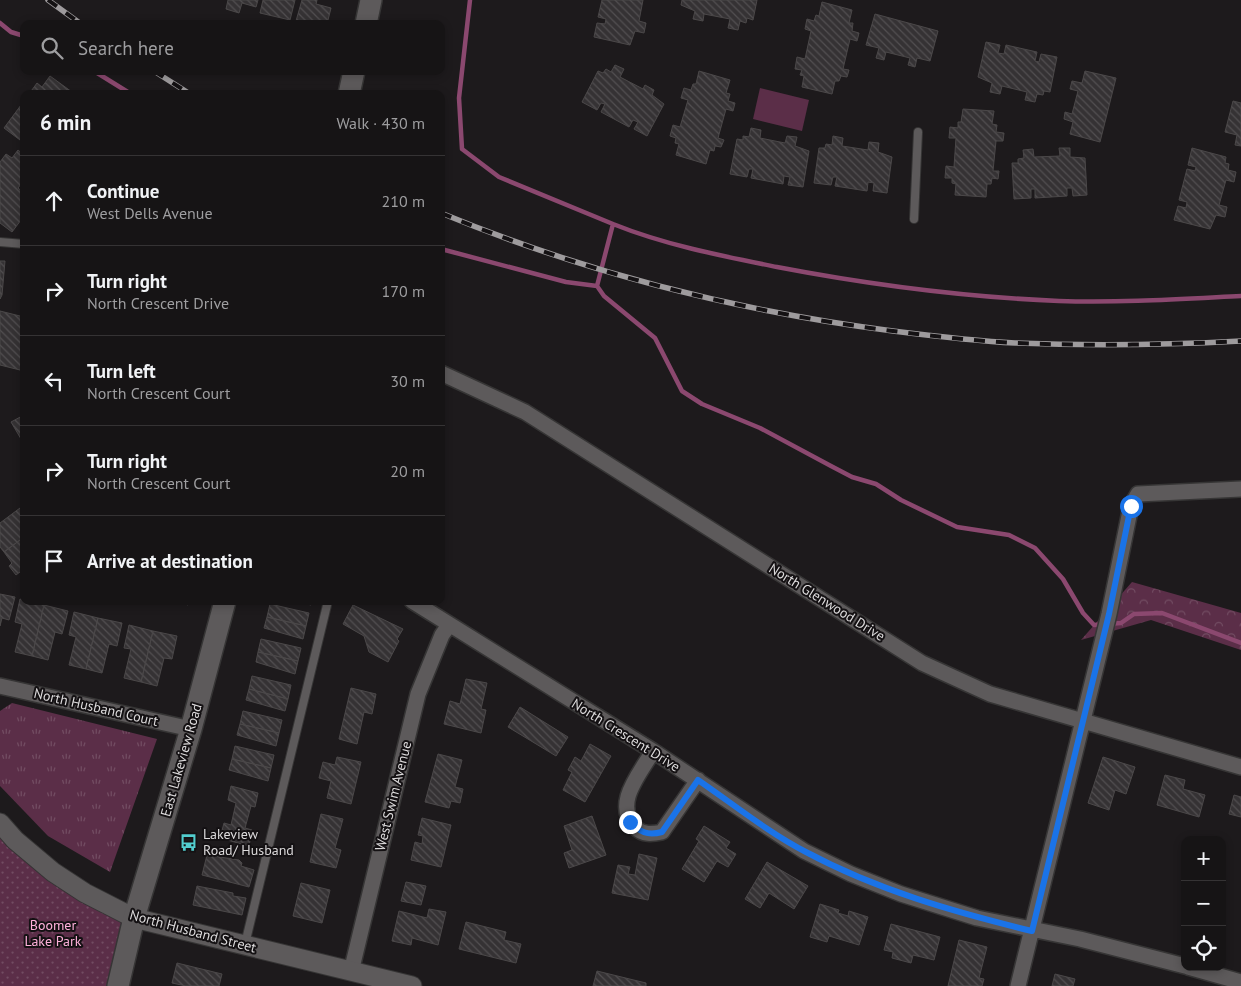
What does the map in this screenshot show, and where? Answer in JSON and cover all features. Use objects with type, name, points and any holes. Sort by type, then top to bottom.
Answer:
[{"type":"main road","points":[[367,20],[371,0]]},
{"type":"main road","points":[[350,90],[353,75]]},
{"type":"main road","name":"East Lakeview Road","points":[[118,986],[134,918],[192,729],[224,605]]},
{"type":"street","name":"North Glenwood Drive","points":[[445,375],[525,412],[922,663],[990,694],[1241,767]]},
{"type":"street","points":[[1018,986],[1111,605],[1131,506],[1138,494],[1241,489]]},
{"type":"street","name":"North Crescent Drive","points":[[418,605],[653,751],[804,851],[851,874],[943,907],[1032,931],[1089,941],[1181,966]]},
{"type":"street","name":"West Swim Avenue","points":[[351,972],[418,694],[442,635],[449,625]]},
{"type":"street","name":"North Husband Court","points":[[0,686],[192,729]]},
{"type":"street","points":[[653,751],[628,794],[625,804],[630,822],[640,831],[652,835],[662,832],[698,780]]},
{"type":"street","name":"North Husband Street","points":[[0,823],[15,840],[53,872],[85,893],[134,918],[393,984],[412,986]]},
{"type":"street","name":"North Crescent Drive","points":[[1201,971],[1241,982]]},
{"type":"lane","points":[[914,219],[918,132]]},
{"type":"lane","points":[[0,242],[20,244]]},
{"type":"lane","points":[[244,946],[327,605]]},
{"type":"green space","points":[[760,88],[809,100],[802,131],[753,119]]},
{"type":"green space","points":[[1132,582],[1241,613],[1241,650],[1151,620],[1081,640]]},
{"type":"green space","points":[[12,703],[157,739],[110,872],[48,836],[0,786],[0,711]]},
{"type":"green space","name":"Boomer Lake Park","points":[[0,824],[132,918],[116,986],[0,986]]},
{"type":"building","points":[[228,0],[258,0],[256,7],[242,3],[239,13],[226,9]]},
{"type":"building","points":[[263,0],[295,0],[290,20],[260,13]]},
{"type":"building","points":[[302,0],[317,0],[316,4],[331,8],[328,20],[296,20]]},
{"type":"building","points":[[602,0],[643,0],[639,21],[646,23],[644,33],[635,31],[630,45],[594,37],[597,23],[605,24],[606,19],[598,17]]},
{"type":"building","points":[[682,0],[757,0],[753,20],[747,18],[746,23],[740,21],[738,30],[728,28],[730,19],[704,14],[703,21],[693,19],[695,11],[681,5]]},
{"type":"building","points":[[822,2],[852,10],[849,23],[853,23],[852,31],[859,33],[857,41],[850,39],[843,69],[849,70],[847,77],[841,76],[839,81],[835,81],[832,94],[802,87],[804,76],[800,75],[802,70],[795,69],[797,57],[805,59],[811,31],[805,29],[807,19],[814,21],[816,15],[819,16]]},
{"type":"building","points":[[875,14],[938,31],[930,61],[917,58],[915,67],[908,65],[910,58],[886,52],[884,60],[876,58],[879,48],[866,45]]},
{"type":"building","points":[[986,42],[1000,45],[998,53],[1004,54],[1006,45],[1037,52],[1035,61],[1039,62],[1041,54],[1057,57],[1050,92],[1044,91],[1043,95],[1037,94],[1035,102],[1025,100],[1027,92],[1002,86],[1000,94],[990,92],[992,83],[978,77]]},
{"type":"building","points":[[615,65],[624,69],[620,77],[643,89],[645,85],[654,90],[652,95],[664,104],[647,136],[634,129],[638,122],[633,120],[629,127],[601,112],[605,104],[601,103],[597,110],[582,102],[598,71],[603,73],[606,69],[611,72]]},
{"type":"building","points":[[699,71],[730,80],[726,93],[730,94],[728,101],[735,103],[733,111],[726,109],[718,138],[724,140],[721,147],[715,146],[714,151],[710,150],[706,164],[676,155],[679,144],[675,143],[676,138],[670,136],[673,125],[680,127],[688,100],[681,98],[684,88],[691,90],[693,84],[696,84]]},
{"type":"building","points":[[1085,71],[1116,78],[1100,142],[1070,134],[1073,122],[1064,119],[1065,112],[1072,114],[1078,91],[1070,89],[1072,81],[1082,83]]},
{"type":"building","points":[[50,76],[69,90],[32,90],[37,83],[42,87]]},
{"type":"building","points":[[1233,101],[1241,103],[1241,146],[1235,145],[1237,135],[1225,132]]},
{"type":"building","points":[[20,106],[20,140],[4,128]]},
{"type":"building","points":[[963,109],[994,111],[992,124],[997,125],[996,132],[1004,133],[1003,141],[996,141],[993,171],[999,171],[998,179],[992,178],[991,184],[987,184],[986,197],[955,195],[956,184],[952,183],[952,178],[945,178],[946,166],[954,167],[956,138],[949,138],[950,127],[958,128],[958,122],[961,122]]},
{"type":"building","points":[[751,128],[761,130],[760,138],[785,143],[787,136],[797,137],[795,146],[809,151],[803,187],[788,185],[790,177],[784,176],[783,184],[751,178],[753,169],[749,169],[747,177],[730,174],[737,139],[743,140],[743,136],[749,137]]},
{"type":"building","points":[[833,136],[843,138],[842,146],[868,150],[869,142],[879,143],[878,152],[892,157],[887,193],[873,191],[874,183],[868,182],[867,191],[835,186],[837,177],[833,177],[831,185],[814,183],[819,148],[825,148],[826,144],[832,145]]},
{"type":"building","points":[[1059,148],[1070,148],[1070,157],[1085,158],[1087,195],[1073,196],[1072,188],[1067,188],[1067,196],[1035,198],[1035,189],[1031,189],[1031,198],[1014,199],[1012,163],[1018,163],[1018,159],[1024,158],[1023,150],[1033,149],[1034,157],[1060,156]]},
{"type":"building","points":[[1192,148],[1226,157],[1225,163],[1229,164],[1228,170],[1236,172],[1234,182],[1226,180],[1219,205],[1227,207],[1225,217],[1216,215],[1210,229],[1174,220],[1178,206],[1186,208],[1187,202],[1179,200],[1187,169],[1195,171],[1196,167],[1188,165]]},
{"type":"building","points":[[18,150],[20,152],[20,185],[18,188],[20,190],[20,221],[12,232],[0,223],[0,162],[6,154],[12,158]]},
{"type":"building","points":[[0,261],[5,261],[0,299]]},
{"type":"building","points":[[0,311],[20,316],[20,370],[0,365]]},
{"type":"building","points":[[20,417],[20,437],[11,422]]},
{"type":"building","points":[[20,508],[20,540],[4,552],[0,547],[0,523]]},
{"type":"building","points":[[20,540],[20,572],[16,575],[9,566],[12,563],[4,552]]},
{"type":"building","points":[[0,594],[15,597],[9,620],[2,618],[0,626]]},
{"type":"building","points":[[20,599],[20,605],[44,605],[32,656],[15,652],[22,624],[15,622]]},
{"type":"building","points":[[44,605],[68,611],[62,634],[55,632],[48,660],[32,656]]},
{"type":"building","points":[[270,605],[309,613],[306,626],[267,617]]},
{"type":"building","points":[[353,605],[403,629],[388,662],[369,652],[364,636],[343,624]]},
{"type":"building","points":[[74,612],[98,618],[86,669],[69,665],[76,637],[69,635]]},
{"type":"building","points":[[267,617],[306,626],[303,639],[264,628]]},
{"type":"building","points":[[98,618],[122,623],[117,646],[109,644],[102,673],[86,669]]},
{"type":"building","points":[[129,625],[153,631],[141,682],[124,678],[131,649],[124,648]]},
{"type":"building","points":[[153,631],[177,636],[172,659],[164,658],[157,686],[141,682]]},
{"type":"building","points":[[261,639],[301,648],[298,661],[258,652]]},
{"type":"building","points":[[258,652],[298,661],[295,674],[256,662]]},
{"type":"building","points":[[252,676],[291,685],[288,699],[249,689]]},
{"type":"building","points":[[466,679],[487,683],[481,709],[486,710],[481,733],[444,724],[450,701],[460,704]]},
{"type":"building","points":[[351,688],[376,694],[372,714],[364,712],[357,744],[339,739]]},
{"type":"building","points":[[249,689],[288,699],[285,711],[246,700]]},
{"type":"building","points":[[520,707],[568,737],[556,756],[508,727]]},
{"type":"building","points":[[243,711],[282,720],[279,733],[240,724]]},
{"type":"building","points":[[240,724],[279,733],[276,746],[237,735]]},
{"type":"building","points":[[590,744],[611,756],[585,802],[563,790],[572,772],[568,770],[575,757],[581,761]]},
{"type":"building","points":[[235,746],[274,755],[271,768],[232,759]]},
{"type":"building","points":[[438,754],[462,760],[455,787],[463,789],[460,803],[451,801],[449,808],[425,802]]},
{"type":"building","points":[[337,757],[361,762],[351,804],[327,798],[331,781],[319,778],[323,762],[335,765]]},
{"type":"building","points":[[1103,757],[1135,767],[1126,794],[1115,790],[1109,810],[1088,803]]},
{"type":"building","points":[[232,759],[271,768],[268,781],[229,770]]},
{"type":"building","points":[[1165,775],[1185,780],[1183,789],[1205,795],[1199,817],[1157,805]]},
{"type":"building","points":[[231,786],[258,793],[255,807],[251,806],[245,828],[252,830],[249,846],[220,838],[224,823],[231,825],[236,803],[228,800]]},
{"type":"building","points":[[1234,795],[1241,797],[1241,817],[1229,814]]},
{"type":"building","points":[[321,814],[343,819],[335,848],[341,850],[336,868],[310,862]]},
{"type":"building","points":[[592,816],[606,855],[569,868],[564,853],[572,850],[564,826]]},
{"type":"building","points":[[422,818],[451,825],[441,867],[411,860],[415,842],[422,844],[423,836],[418,835]]},
{"type":"building","points":[[704,826],[730,842],[726,848],[736,854],[728,867],[717,861],[704,882],[682,869],[699,841],[696,839]]},
{"type":"building","points":[[639,854],[657,858],[648,900],[612,893],[618,865],[630,867],[628,874],[635,875]]},
{"type":"building","points":[[207,855],[239,860],[242,863],[241,866],[254,870],[249,887],[202,875]]},
{"type":"building","points":[[767,862],[808,886],[794,909],[769,893],[760,908],[745,899]]},
{"type":"building","points":[[406,882],[426,886],[421,905],[401,901]]},
{"type":"building","points":[[301,883],[330,890],[322,923],[293,916]]},
{"type":"building","points":[[197,886],[233,893],[233,896],[246,898],[242,915],[193,905]]},
{"type":"building","points":[[820,904],[839,910],[838,913],[848,916],[849,911],[868,917],[859,945],[829,936],[827,942],[810,937]]},
{"type":"building","points":[[429,909],[446,912],[438,945],[412,938],[411,945],[392,941],[399,911],[427,918]]},
{"type":"building","points":[[466,922],[506,932],[504,940],[521,944],[516,963],[459,949]]},
{"type":"building","points":[[891,924],[940,937],[934,960],[913,955],[911,963],[892,958],[893,952],[884,950]]},
{"type":"building","points":[[959,940],[987,947],[979,978],[984,979],[982,986],[948,986]]},
{"type":"building","points":[[177,963],[222,974],[219,986],[186,986],[172,983]]},
{"type":"building","points":[[597,971],[646,983],[646,986],[593,986]]},
{"type":"building","points":[[1055,974],[1075,979],[1073,986],[1052,986]]},
{"type":"waterway","points":[[470,0],[459,98],[462,149],[499,177],[613,224],[597,286]]},
{"type":"waterway","points":[[0,23],[11,32],[20,35]]},
{"type":"waterway","points":[[100,75],[125,90]]},
{"type":"waterway","points":[[613,224],[673,244],[735,259],[882,285],[988,297],[1059,301],[1241,296]]},
{"type":"waterway","points":[[445,250],[566,282],[597,286],[604,296],[655,338],[682,391],[702,404],[760,428],[852,477],[876,484],[901,500],[957,527],[1009,535],[1035,548],[1063,579],[1083,613],[1094,625],[1121,623],[1134,614],[1162,613],[1241,643]]},
{"type":"railway","points":[[48,0],[76,20]]},
{"type":"railway","points":[[160,75],[184,90]]},
{"type":"railway","points":[[445,215],[551,254],[663,287],[777,313],[835,323],[893,331],[1015,343],[1128,345],[1241,341]]},
{"type":"place","name":"Lakeview Road/ Husband","points":[[189,842]]},
{"type":"route","points":[[630,822],[640,831],[652,835],[662,832],[698,780],[804,851],[851,874],[901,894],[977,918],[1032,931],[1109,614],[1131,506]]}]
